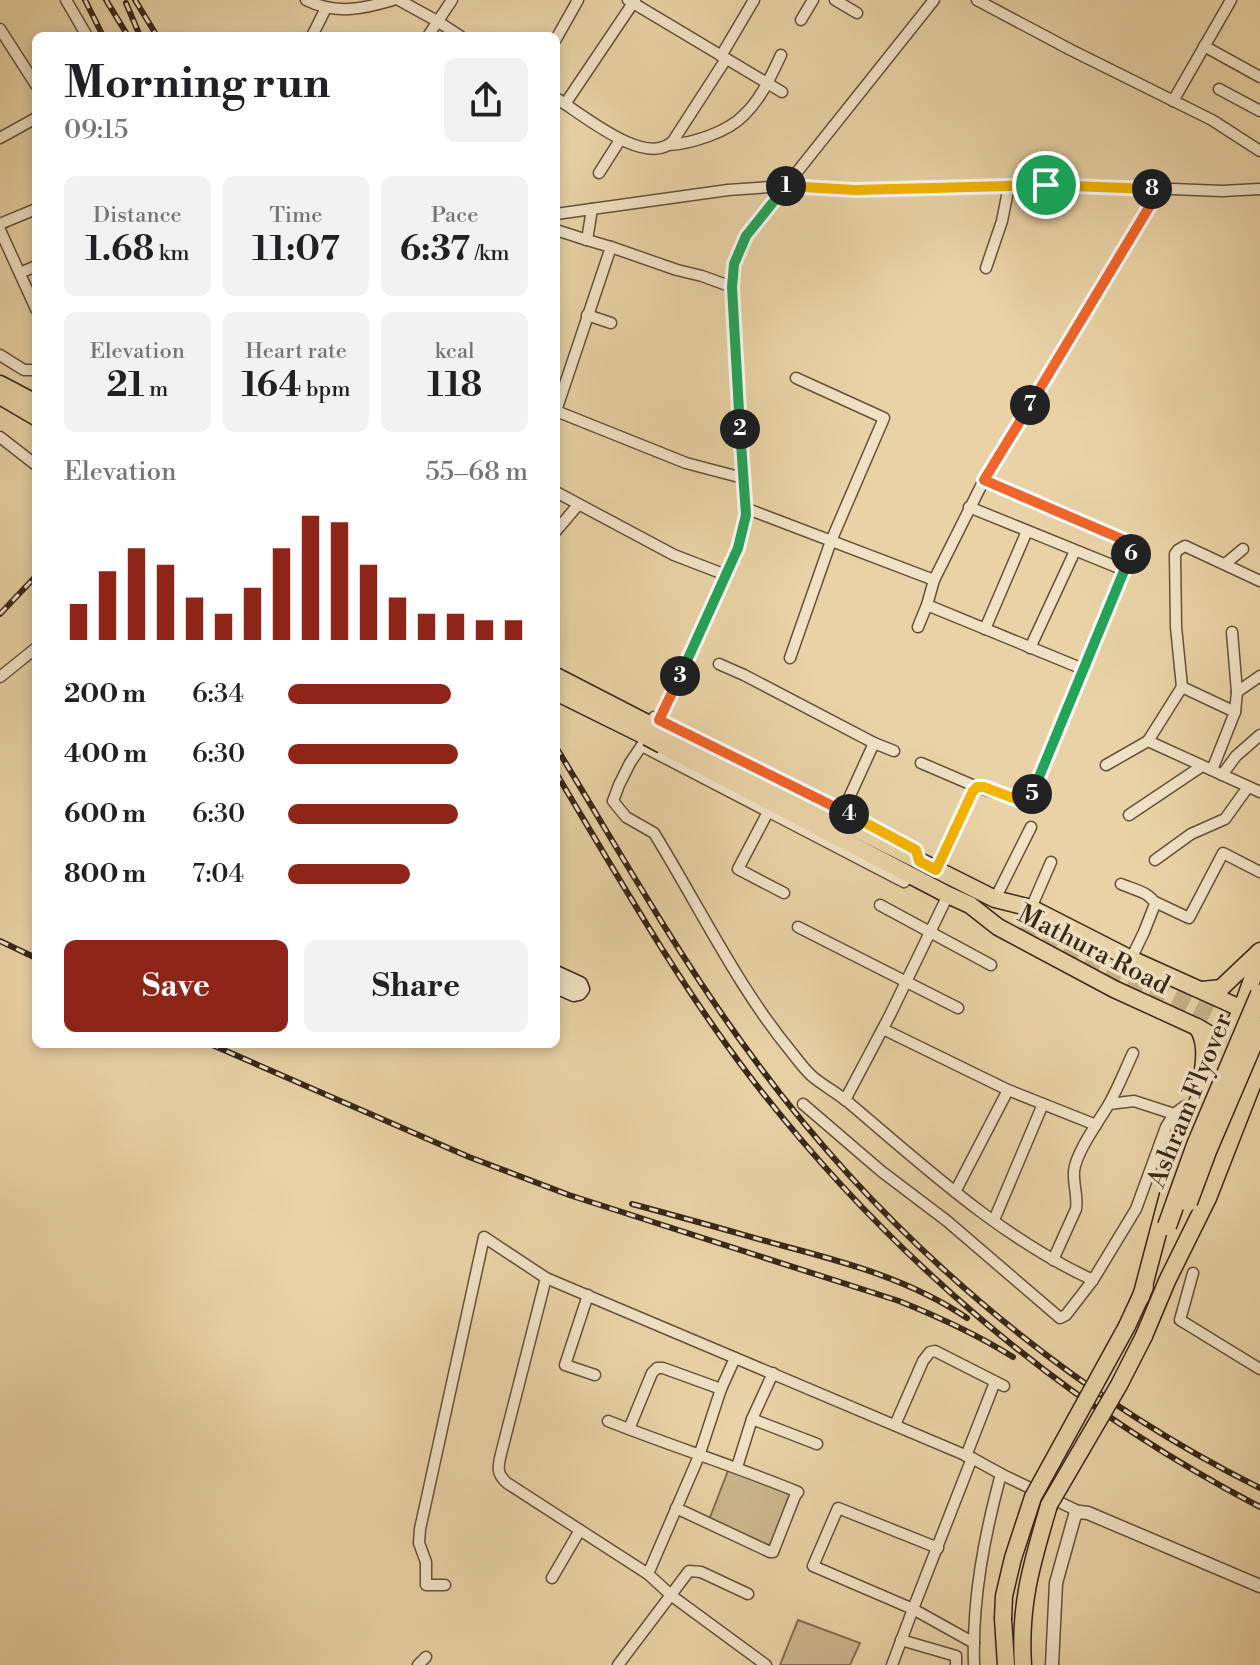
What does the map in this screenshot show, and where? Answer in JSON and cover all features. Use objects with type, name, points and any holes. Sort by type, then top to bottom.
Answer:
[{"type":"highway","name":"Ashram Flyover","points":[[1173,1228],[1196,1145],[1260,994]]},
{"type":"highway","name":"Ashram Flyover","points":[[1173,1228],[1260,1027]]},
{"type":"main road","points":[[0,384],[32,401]]},
{"type":"main road","points":[[0,396],[32,415]]},
{"type":"main road","points":[[560,678],[910,866]]},
{"type":"main road","points":[[560,694],[910,866]]},
{"type":"main road","name":"Mathura Road","points":[[910,866],[936,870],[1026,918],[1131,959],[1260,1017]]},
{"type":"main road","name":"Mathura Road","points":[[910,866],[998,927],[1260,1062]]},
{"type":"main road","points":[[970,905],[1026,918]]},
{"type":"main road","points":[[1198,1098],[1242,1008],[1260,954]]},
{"type":"main road","points":[[1200,991],[1221,988],[1260,954]]},
{"type":"main road","points":[[560,975],[580,984],[582,989],[574,994],[560,988]]},
{"type":"main road","points":[[1141,1297],[1198,1098],[1205,1056],[1197,1027]]},
{"type":"main road","points":[[1023,1665],[1021,1636],[1024,1597],[1049,1505],[1144,1336],[1208,1198],[1260,1062]]},
{"type":"main road","points":[[1198,1098],[1238,1121]]},
{"type":"main road","points":[[1238,1121],[1260,1106]]},
{"type":"main road","points":[[1167,1281],[1173,1228]]},
{"type":"main road","points":[[1006,1665],[1004,1596],[1030,1504],[1127,1326],[1173,1228]]},
{"type":"street","points":[[66,0],[85,32]]},
{"type":"street","points":[[306,0],[326,8],[349,10],[396,0],[454,32]]},
{"type":"street","points":[[430,32],[452,0]]},
{"type":"street","points":[[560,32],[578,0]]},
{"type":"street","points":[[668,145],[724,57],[754,0]]},
{"type":"street","points":[[801,20],[813,0]]},
{"type":"street","points":[[835,0],[857,13]]},
{"type":"street","points":[[934,0],[746,236],[734,264],[732,287],[746,515],[738,548],[659,720],[619,785],[613,801],[626,817],[654,833],[750,995],[811,1076],[845,1100],[955,1192],[1034,1249],[1093,1280]]},
{"type":"street","points":[[977,0],[1212,120],[1260,151]]},
{"type":"street","points":[[1173,101],[1230,0]]},
{"type":"street","points":[[781,55],[767,83],[750,108],[737,121],[698,140],[651,149],[620,140],[560,101],[632,1],[724,57],[767,83],[782,92]]},
{"type":"street","points":[[314,32],[326,8]]},
{"type":"street","points":[[0,29],[32,79]]},
{"type":"street","points":[[1204,46],[1260,77]]},
{"type":"street","points":[[1219,89],[1260,111]]},
{"type":"street","points":[[0,138],[32,120]]},
{"type":"street","points":[[599,173],[620,140]]},
{"type":"street","points":[[560,213],[728,190],[784,186],[855,190],[1009,186],[1233,192],[1260,189]]},
{"type":"street","points":[[986,268],[1002,221],[1009,186]]},
{"type":"street","points":[[918,627],[934,580],[969,507],[1160,189]]},
{"type":"street","points":[[587,240],[592,209]]},
{"type":"street","points":[[32,211],[0,227],[32,300]]},
{"type":"street","points":[[560,231],[732,287]]},
{"type":"street","points":[[560,399],[611,247]]},
{"type":"street","points":[[20,273],[32,268]]},
{"type":"street","points":[[587,315],[611,323]]},
{"type":"street","points":[[0,355],[24,370],[32,370]]},
{"type":"street","points":[[790,658],[831,541],[884,418],[796,378]]},
{"type":"street","points":[[560,413],[686,463],[743,478]]},
{"type":"street","points":[[0,437],[32,462]]},
{"type":"street","points":[[921,763],[977,787],[1021,801],[1029,798],[1134,545],[984,480]]},
{"type":"street","points":[[560,494],[674,555],[726,575]]},
{"type":"street","points":[[560,526],[578,505]]},
{"type":"street","points":[[969,507],[1124,570]]},
{"type":"street","points":[[745,508],[934,580]]},
{"type":"street","points":[[985,629],[1027,531]]},
{"type":"street","points":[[1106,765],[1148,741],[1182,687],[1176,627],[1175,554],[1178,550],[1185,546],[1260,581]]},
{"type":"street","points":[[1225,564],[1243,549]]},
{"type":"street","points":[[1030,648],[1075,551]]},
{"type":"street","points":[[927,605],[1083,669]]},
{"type":"street","points":[[1212,770],[1235,712],[1237,692],[1232,632]]},
{"type":"street","points":[[0,677],[32,651]]},
{"type":"street","points":[[719,664],[894,751]]},
{"type":"street","points":[[560,671],[916,850],[904,882],[642,746]]},
{"type":"street","points":[[1237,692],[1260,676]]},
{"type":"street","points":[[1182,687],[1235,712]]},
{"type":"street","points":[[1129,815],[1236,756],[1260,735]]},
{"type":"street","points":[[1148,741],[1260,792]]},
{"type":"street","points":[[843,811],[874,743]]},
{"type":"street","points":[[936,870],[977,787]]},
{"type":"street","points":[[1155,860],[1191,834],[1225,819],[1248,787]]},
{"type":"street","points":[[768,812],[738,869],[784,893]]},
{"type":"street","points":[[995,899],[1031,827]]},
{"type":"street","points":[[1121,884],[1189,918],[1223,853],[1260,872]]},
{"type":"street","points":[[1026,918],[1051,862]]},
{"type":"street","points":[[845,1100],[948,895]]},
{"type":"street","points":[[1131,959],[1155,902]]},
{"type":"street","points":[[880,905],[991,965]]},
{"type":"street","points":[[798,927],[958,1008]]},
{"type":"street","points":[[883,1029],[1008,1090],[1096,1125]]},
{"type":"street","points":[[1053,1260],[1078,1201],[1074,1171],[1076,1163],[1133,1053]]},
{"type":"street","points":[[955,1192],[1008,1090]]},
{"type":"street","points":[[803,1104],[1060,1318],[1066,1315],[1093,1280],[1136,1209],[1166,1127],[1174,1114],[1198,1098]]},
{"type":"street","points":[[1109,1104],[1134,1101],[1174,1114]]},
{"type":"street","points":[[994,1220],[1043,1104]]},
{"type":"street","points":[[445,1585],[426,1585],[426,1562],[419,1543],[420,1529],[484,1237],[546,1278],[969,1457],[1080,1512],[1260,1586]]},
{"type":"street","points":[[1193,1273],[1180,1320],[1260,1369]]},
{"type":"street","points":[[546,1278],[498,1467],[500,1477],[648,1574],[760,1663]]},
{"type":"street","points":[[588,1295],[565,1365],[595,1375]]},
{"type":"street","points":[[892,1665],[938,1548],[969,1457],[1000,1384],[935,1351],[930,1352],[895,1425]]},
{"type":"street","points":[[648,1574],[699,1456],[721,1389],[735,1358]]},
{"type":"street","points":[[629,1429],[652,1373],[657,1368],[721,1389]]},
{"type":"street","points":[[737,1467],[752,1419],[773,1373]]},
{"type":"street","points":[[752,1419],[817,1444]]},
{"type":"street","points":[[608,1421],[798,1492],[773,1552],[676,1508]]},
{"type":"street","points":[[974,1665],[982,1554],[1001,1474]]},
{"type":"street","points":[[938,1548],[838,1508],[813,1566],[913,1609],[974,1643]]},
{"type":"street","points":[[1052,1665],[1056,1583],[1075,1515],[1080,1512]]},
{"type":"street","points":[[552,1578],[580,1530]]},
{"type":"street","points":[[618,1665],[689,1571],[748,1594]]},
{"type":"street","points":[[901,1640],[956,1656],[956,1665]]},
{"type":"shaded area","points":[[729,1468],[795,1490],[772,1549],[709,1520]]},
{"type":"shaded area","points":[[798,1620],[860,1643],[850,1665],[780,1665]]},
{"type":"tunnel","points":[[1026,918],[1248,1025]]},
{"type":"tunnel","points":[[1021,928],[1244,1037]]},
{"type":"railway","points":[[85,0],[101,32]]},
{"type":"railway","points":[[106,0],[126,32]]},
{"type":"railway","points":[[135,0],[155,32]]},
{"type":"railway","points":[[126,3],[138,32]]},
{"type":"railway","points":[[0,614],[32,580]]},
{"type":"railway","points":[[560,754],[653,908],[729,1025],[808,1128],[863,1190],[921,1249],[1049,1357],[1117,1405],[1188,1449],[1260,1488]]},
{"type":"railway","points":[[560,780],[648,926],[722,1038],[801,1140],[858,1203],[980,1319],[1046,1371],[1115,1421],[1186,1466],[1260,1507]]},
{"type":"railway","points":[[0,941],[32,956]]},
{"type":"railway","points":[[219,1048],[469,1157],[569,1195],[899,1301],[957,1326],[1013,1357]]},
{"type":"railway","points":[[632,1204],[877,1274],[923,1293],[967,1318]]},
{"type":"route","points":[[1046,185],[1160,189],[984,480],[1134,545],[1033,792],[1021,801],[977,787],[936,870],[919,861],[916,850],[659,720],[738,548],[746,515],[732,287],[734,264],[746,236],[784,186],[855,190],[1046,185]]}]
